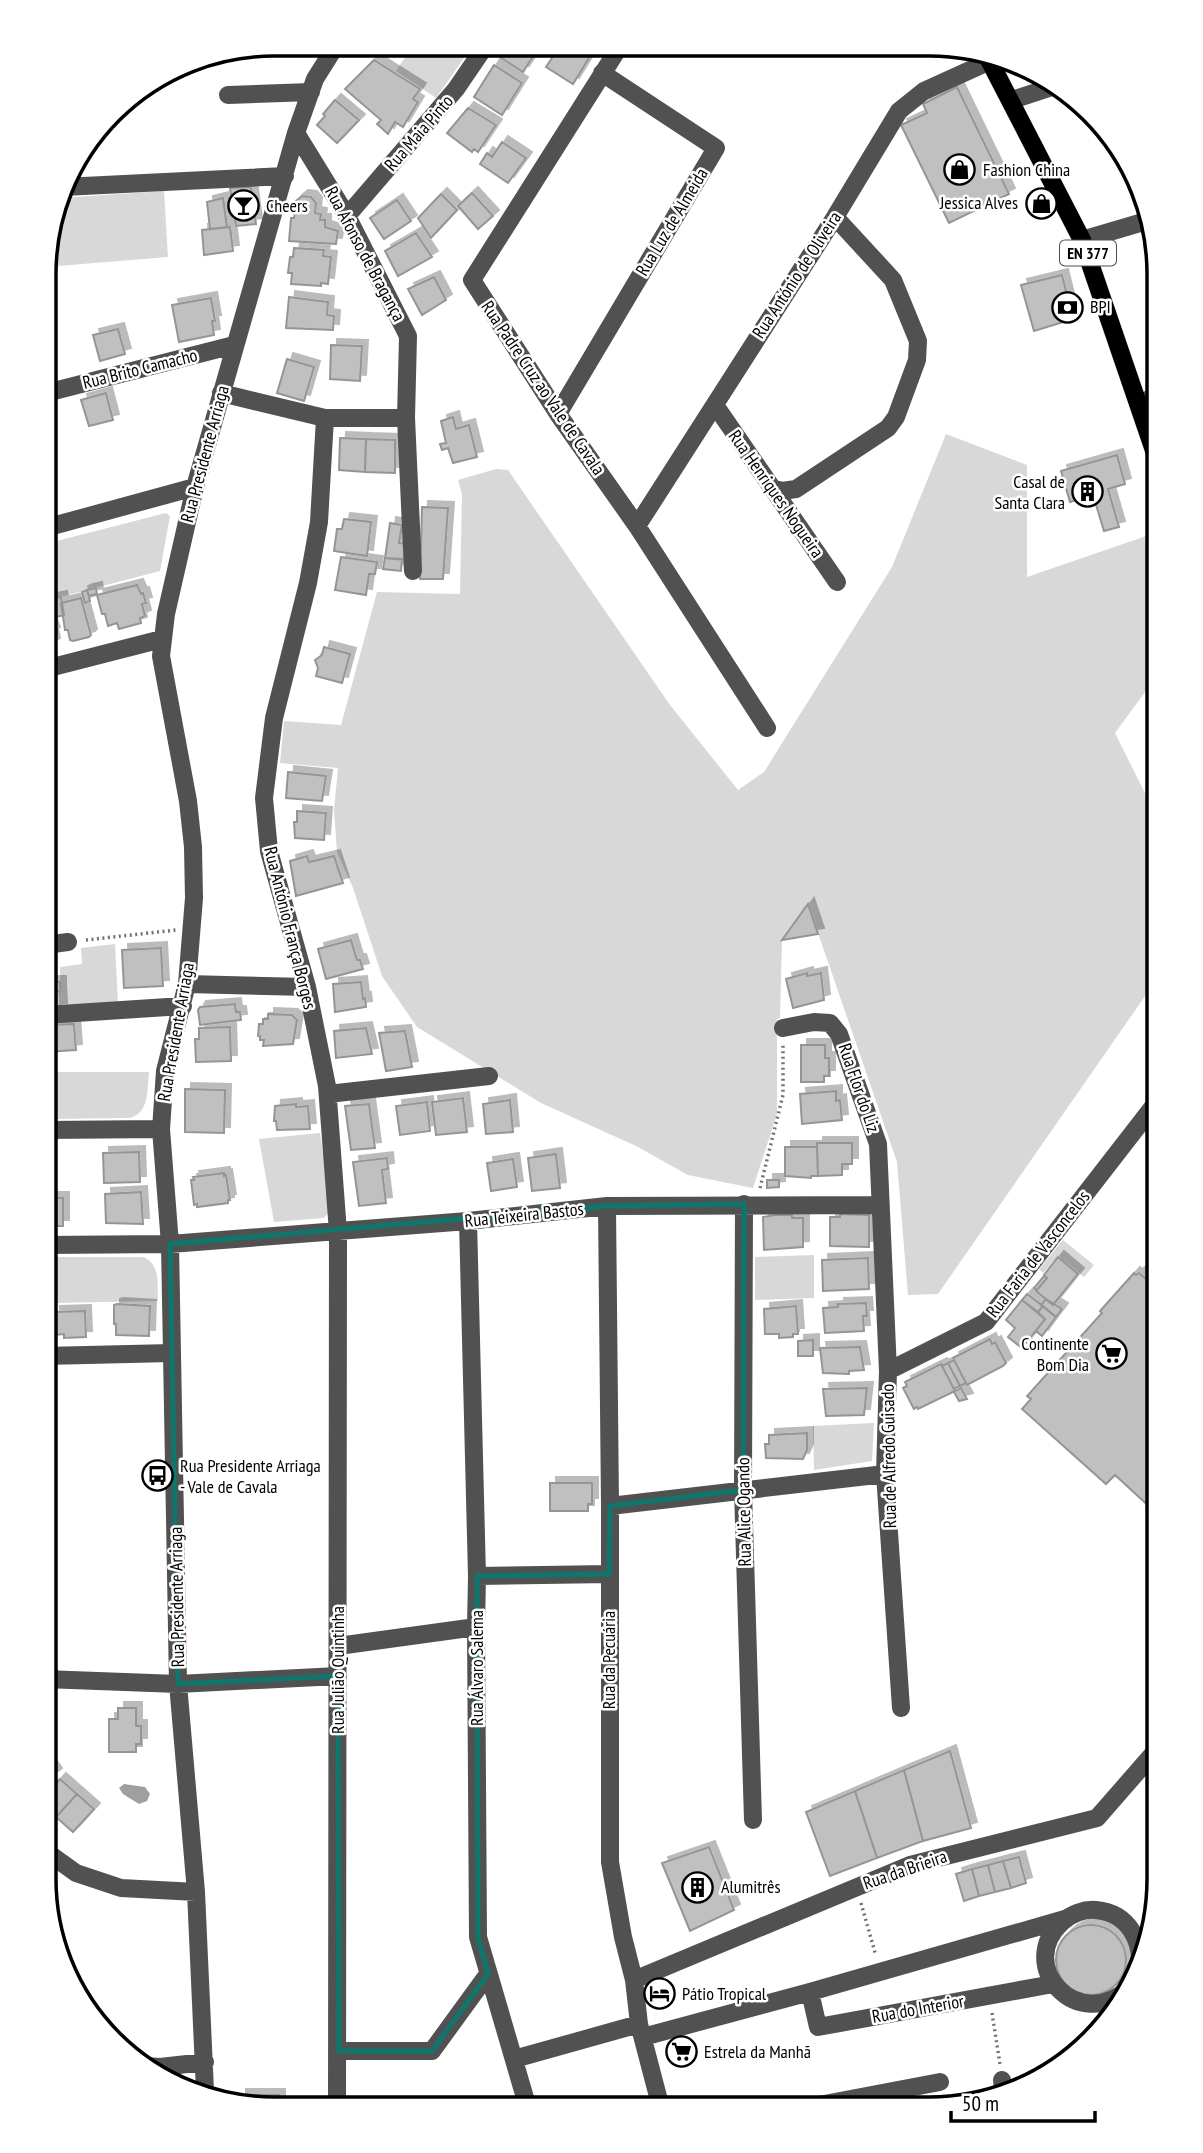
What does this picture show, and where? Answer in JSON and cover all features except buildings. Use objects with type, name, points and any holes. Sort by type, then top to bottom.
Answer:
[{"type":"main road","name":"EN 377","points":[[993,66],[1082,240],[1147,430]]},
{"type":"street","name":"Rua Presidente Arriaga","points":[[205,2085],[196,1892],[178,1684],[170,1244],[161,1129],[166,1071],[187,984],[192,929],[193,846],[186,789],[163,673],[162,639],[195,487],[220,393],[296,133],[316,79],[330,56]]},
{"type":"street","name":"Rua Maia Pinto","points":[[347,216],[456,89],[478,56]]},
{"type":"street","name":"Rua Padre Cruz ao Vale de Cavala","points":[[613,56],[472,281],[767,727]]},
{"type":"street","name":"Rua António de Oliveira","points":[[637,527],[835,217],[899,111],[924,91],[978,62]]},
{"type":"street","name":"Rua Luz de Almeida","points":[[558,414],[716,148],[602,73]]},
{"type":"street","points":[[1012,100],[1044,90]]},
{"type":"street","points":[[228,95],[311,92]]},
{"type":"street","name":"Rua Afonso de Bragança","points":[[296,133],[347,216],[408,336],[406,418],[413,572]]},
{"type":"street","points":[[75,186],[285,176]]},
{"type":"street","points":[[772,488],[782,491],[796,489],[885,431],[896,417],[918,357],[918,341],[895,284],[835,217]]},
{"type":"street","points":[[1082,240],[1140,223]]},
{"type":"street","name":"Rua Brito Camacho","points":[[56,390],[234,345]]},
{"type":"street","points":[[220,393],[326,418],[406,418]]},
{"type":"street","points":[[1138,403],[1147,400]]},
{"type":"street","name":"Rua Henriques Nogueira","points":[[715,405],[837,582]]},
{"type":"street","name":"Rua António França Borges","points":[[326,418],[319,522],[308,583],[274,718],[264,798],[269,851],[307,987],[328,1094],[338,1232]]},
{"type":"street","points":[[56,525],[195,487]]},
{"type":"street","points":[[56,666],[162,639]]},
{"type":"street","points":[[56,944],[68,942]]},
{"type":"street","points":[[187,984],[307,987]]},
{"type":"street","points":[[56,1014],[183,1006]]},
{"type":"street","name":"Rua Flor do Liz","points":[[783,1028],[814,1022],[830,1023],[839,1034],[878,1144],[879,1205]]},
{"type":"street","points":[[328,1094],[489,1076]]},
{"type":"street","name":"Rua Faria de Vasconcelos","points":[[888,1371],[986,1322],[1147,1114]]},
{"type":"street","points":[[56,1130],[161,1129]]},
{"type":"street","name":"Rua Alice Ogando","points":[[744,1204],[743,1490],[753,1820]]},
{"type":"street","name":"Rua Teixeira Bastos","points":[[56,1245],[170,1244],[468,1221],[607,1206],[879,1205]]},
{"type":"street","name":"Rua de Alfredo Guisado","points":[[879,1205],[888,1371],[885,1474],[901,1708]]},
{"type":"street","name":"Rua da Pecuária","points":[[607,1206],[610,1862],[623,1937],[634,1980],[641,2030],[658,2097]]},
{"type":"street","name":"Rua Álvaro Salema","points":[[468,1221],[477,1576],[478,1937],[525,2097]]},
{"type":"street","name":"Rua Julião Quintinha","points":[[337,2097],[338,1232]]},
{"type":"street","points":[[56,1356],[173,1353]]},
{"type":"street","points":[[610,1506],[885,1474]]},
{"type":"street","points":[[477,1576],[609,1574]]},
{"type":"street","points":[[338,1646],[476,1627]]},
{"type":"street","points":[[56,1679],[178,1684],[338,1676]]},
{"type":"street","name":"Rua da Brieira","points":[[634,1980],[910,1865],[1097,1818],[1147,1761]]},
{"type":"street","points":[[56,1859],[76,1873],[121,1888],[196,1892]]},
{"type":"street","points":[[514,2059],[810,1992],[1065,1919],[1078,1912],[1108,1912],[1121,1919],[1138,1940]]},
{"type":"street","points":[[1065,1919],[1054,1929],[1045,1956],[1047,1971],[1053,1984],[1063,1995],[1077,2002],[1091,2005],[1109,2002]]},
{"type":"street","points":[[339,2052],[432,2052],[488,1974]]},
{"type":"street","name":"Rua do Interior","points":[[810,1992],[818,2027],[1053,1984]]},
{"type":"street","points":[[163,2067],[205,2062]]},
{"type":"street","points":[[861,2097],[940,2082]]},
{"type":"path","points":[[68,942],[192,929]]},
{"type":"path","points":[[744,1204],[759,1190],[780,1116],[783,1095],[783,1028]]},
{"type":"path","points":[[856,1887],[881,1972]]},
{"type":"path","points":[[989,1996],[1002,2084]]},
{"type":"highlighted area","points":[[744,1204],[743,1490],[610,1506],[609,1574],[477,1576],[478,1937],[488,1974],[432,2051],[339,2051],[338,1676],[178,1684],[170,1244],[607,1206]]},
{"type":"shaded area","points":[[406,56],[465,56],[436,98],[396,71]]},
{"type":"shaded area","points":[[164,191],[168,257],[57,266],[63,218],[71,197]]},
{"type":"shaded area","points":[[946,434],[1027,465],[1027,577],[1147,536],[1147,689],[1115,733],[1147,797],[1147,993],[938,1294],[908,1295],[897,1162],[808,904],[782,940],[780,1018],[777,1019],[777,1114],[753,1188],[688,1175],[636,1146],[541,1103],[417,1027],[382,976],[353,888],[337,852],[334,810],[338,768],[280,763],[284,721],[341,725],[377,592],[460,594],[462,494],[458,480],[496,469],[508,470],[670,705],[738,790],[764,772],[892,567]]},
{"type":"shaded area","points":[[166,513],[170,516],[160,571],[56,598],[56,541]]},
{"type":"shaded area","points":[[115,944],[118,1004],[61,1009],[60,967],[82,964],[81,948]]},
{"type":"shaded area","points":[[56,1072],[149,1072],[144,1105],[141,1111],[130,1118],[56,1119]]},
{"type":"shaded area","points":[[320,1133],[332,1209],[324,1218],[274,1222],[259,1139]]},
{"type":"shaded area","points":[[1063,1240],[1094,1265],[1084,1277],[1058,1256],[1043,1273],[1039,1269]]},
{"type":"shaded area","points":[[814,1255],[814,1298],[755,1300],[755,1257]]},
{"type":"shaded area","points":[[56,1257],[144,1257],[156,1270],[158,1301],[56,1303]]},
{"type":"shaded area","points":[[874,1423],[872,1461],[814,1470],[813,1426]]},
{"type":"shaded area","points":[[124,1784],[145,1787],[150,1794],[147,1801],[139,1804],[123,1794],[119,1788]]},
{"type":"place","name":"Fashion China","points":[[960,170]]},
{"type":"place","name":"Jessica Alves","points":[[1041,203]]},
{"type":"place","name":"Cheers","points":[[243,206]]},
{"type":"place","name":"BPI","points":[[1067,307]]},
{"type":"place","name":"Casal de Santa Clara","points":[[1088,492]]},
{"type":"place","name":"Continente Bom Dia","points":[[1112,1354]]},
{"type":"place","name":"Rua Presidente Arriaga - Vale de Cavala","points":[[157,1476]]},
{"type":"place","name":"Alumitrês","points":[[698,1887]]},
{"type":"place","name":"Pátio Tropical","points":[[659,1994]]},
{"type":"place","name":"Estrela da Manhã","points":[[681,2052]]}]
